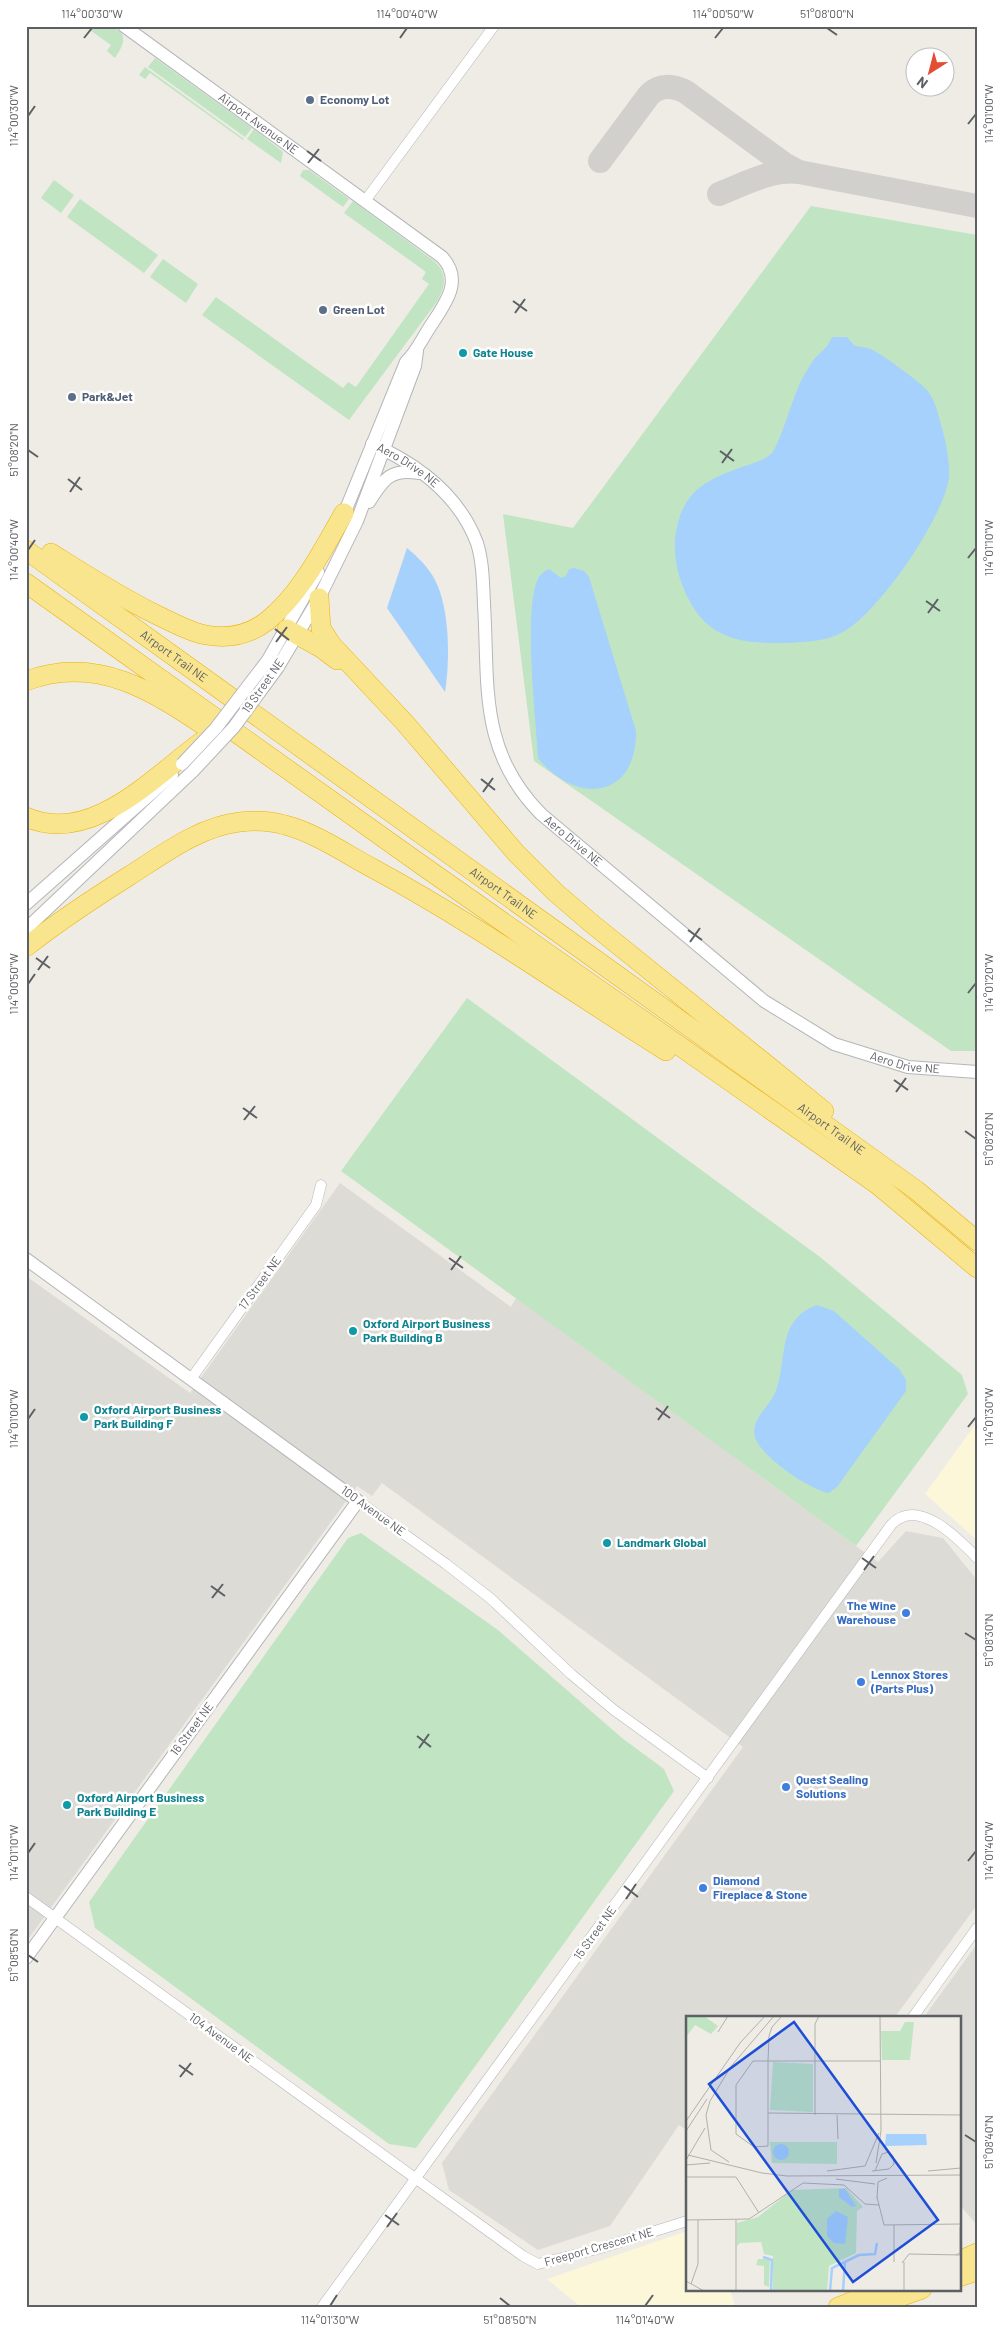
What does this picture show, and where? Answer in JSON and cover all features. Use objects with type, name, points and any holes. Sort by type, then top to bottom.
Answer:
[{"type":"highway","points":[[26,539],[107,589],[170,622],[205,635],[237,635],[266,622],[279,610],[350,517]]},
{"type":"highway","name":"Airport Trail NE","points":[[26,550],[916,1190],[977,1242]]},
{"type":"highway","name":"Airport Trail NE","points":[[26,583],[423,866],[878,1185],[977,1268]]},
{"type":"highway","points":[[320,598],[321,628],[331,644],[405,723],[516,853],[555,892],[635,960],[799,1089],[916,1190]]},
{"type":"highway","points":[[292,633],[321,648],[363,680]]},
{"type":"highway","points":[[26,680],[51,672],[90,671],[135,684],[171,703],[345,822],[423,866]]},
{"type":"highway","points":[[26,817],[60,826],[92,819],[179,762],[210,735]]},
{"type":"highway","points":[[26,947],[95,897],[176,847],[206,831],[222,825],[256,821],[286,825],[314,836],[442,908],[878,1185]]},
{"type":"highway","points":[[960,2261],[977,2253]]},
{"type":"highway","points":[[960,2277],[977,2271]]},
{"type":"highway","points":[[838,2307],[881,2290]]},
{"type":"highway","points":[[871,2307],[919,2290]]},
{"type":"street","name":"Airport Avenue NE","points":[[124,26],[442,257]]},
{"type":"street","points":[[365,201],[494,26]]},
{"type":"street","name":"19 Street NE","points":[[26,929],[193,771],[234,727],[292,633],[320,598],[377,447],[415,366],[417,351],[450,294],[452,275],[442,257]]},
{"type":"street","name":"Aero Drive NE","points":[[377,447],[402,458],[423,473],[444,492],[463,514],[477,544],[481,561],[491,717],[503,761],[524,797],[541,814],[764,1001],[834,1044],[908,1067],[977,1072]]},
{"type":"street","points":[[350,517],[387,477],[402,470],[423,473]]},
{"type":"street","name":"19 Street NE","points":[[292,633],[326,556],[350,517]]},
{"type":"street","name":"19 Street NE","points":[[210,735],[273,663]]},
{"type":"street","points":[[26,904],[66,867],[137,808],[179,762]]},
{"type":"street","name":"17 Street NE","points":[[191,1379],[316,1205],[321,1185]]},
{"type":"street","name":"100 Avenue NE","points":[[26,1259],[452,1568],[490,1598],[606,1704],[708,1778]]},
{"type":"street","name":"16 Street NE","points":[[26,1958],[56,1919],[178,1746],[358,1501]]},
{"type":"street","name":"15 Street NE","points":[[322,2307],[896,1520],[907,1515],[923,1517],[932,1521],[958,1539],[977,1558]]},
{"type":"street","name":"104 Avenue NE","points":[[26,1897],[417,2178]]},
{"type":"street","points":[[913,2016],[977,1928]]},
{"type":"street","name":"Freeport Crescent NE","points":[[417,2178],[523,2256],[538,2264],[601,2248],[686,2220]]},
{"type":"shaded area","points":[[340,1183],[511,1307],[516,1298],[878,1562],[906,1531],[943,1538],[977,1580],[977,1905],[896,2016],[686,2016],[686,2129],[679,2125],[610,2226],[538,2250],[449,2190],[442,2163],[743,1747],[382,1483],[372,1496],[357,1486],[26,1942],[26,1276],[190,1393]]},
{"type":"shaded area","points":[[977,1422],[977,1540],[925,1494]]},
{"type":"shaded area","points":[[977,1944],[977,2225],[960,2205],[960,2016],[925,2016]]},
{"type":"shaded area","points":[[686,2231],[686,2290],[730,2290],[735,2307],[581,2307],[547,2279]]},
{"type":"green space","points":[[84,26],[111,28],[118,30],[122,34],[121,47],[115,58],[107,51],[111,45]]},
{"type":"green space","points":[[155,58],[252,128],[245,137],[148,67]]},
{"type":"green space","points":[[145,67],[244,139],[150,73],[145,79],[139,75]]},
{"type":"green space","points":[[254,129],[283,152],[281,163],[247,139]]},
{"type":"green space","points":[[303,170],[309,170],[349,199],[343,207],[300,176]]},
{"type":"green space","points":[[54,180],[74,195],[61,213],[41,198]]},
{"type":"green space","points":[[80,199],[158,255],[144,273],[67,217]]},
{"type":"green space","points":[[353,201],[434,261],[442,271],[444,281],[442,292],[436,303],[349,420],[202,315],[216,297],[343,388],[348,382],[356,387],[429,284],[422,279],[426,272],[344,213]]},
{"type":"green space","points":[[811,206],[977,235],[977,1051],[951,1051],[534,761],[503,514],[573,528]]},
{"type":"green space","points":[[163,259],[198,284],[186,303],[150,277]]},
{"type":"green space","points":[[467,998],[820,1257],[962,1375],[968,1394],[856,1546],[341,1171]]},
{"type":"green space","points":[[361,1533],[498,1630],[622,1738],[664,1769],[674,1791],[416,2148],[389,2144],[95,1928],[89,1902],[348,1538]]},
{"type":"water","points":[[832,337],[847,337],[855,346],[874,351],[907,373],[929,392],[938,412],[948,456],[949,477],[945,494],[923,539],[907,563],[890,586],[856,623],[834,636],[814,641],[767,643],[736,639],[711,627],[700,617],[683,587],[678,573],[675,550],[677,527],[681,514],[686,503],[701,486],[721,475],[763,459],[772,453],[779,440],[802,380],[816,357],[827,346]]},
{"type":"water","points":[[407,548],[432,575],[444,605],[448,635],[448,666],[445,692],[387,608]]},
{"type":"water","points":[[574,568],[584,571],[589,577],[636,731],[634,754],[626,771],[615,782],[602,788],[586,788],[569,784],[553,773],[538,758],[531,639],[531,614],[534,594],[541,574],[549,569],[561,578],[566,576],[569,569]]},
{"type":"water","points":[[817,1305],[834,1311],[900,1370],[906,1380],[906,1391],[837,1487],[829,1493],[810,1486],[776,1462],[759,1445],[754,1431],[758,1419],[778,1385],[784,1347],[789,1330],[801,1314]]},
{"type":"taxiway","points":[[600,161],[649,95],[662,87],[671,87],[686,92],[784,164],[799,172],[977,206]]},
{"type":"taxiway","points":[[719,194],[768,175],[799,172]]},
{"type":"place","name":"Economy Lot","points":[[310,100]]},
{"type":"place","name":"Green Lot","points":[[323,310]]},
{"type":"place","name":"Gate House","points":[[463,353]]},
{"type":"place","name":"Park&Jet","points":[[72,397]]},
{"type":"place","name":"Oxford Airport Business Park Building B","points":[[353,1331]]},
{"type":"place","name":"Oxford Airport Business Park Building F","points":[[84,1417]]},
{"type":"place","name":"Landmark Global","points":[[607,1543]]},
{"type":"place","name":"The Wine Warehouse","points":[[906,1613]]},
{"type":"place","name":"Lennox Stores (Parts Plus)","points":[[861,1682]]},
{"type":"place","name":"Quest Sealing Solutions","points":[[786,1787]]},
{"type":"place","name":"Oxford Airport Business Park Building E","points":[[67,1805]]},
{"type":"place","name":"Diamond Fireplace & Stone","points":[[703,1888]]}]
